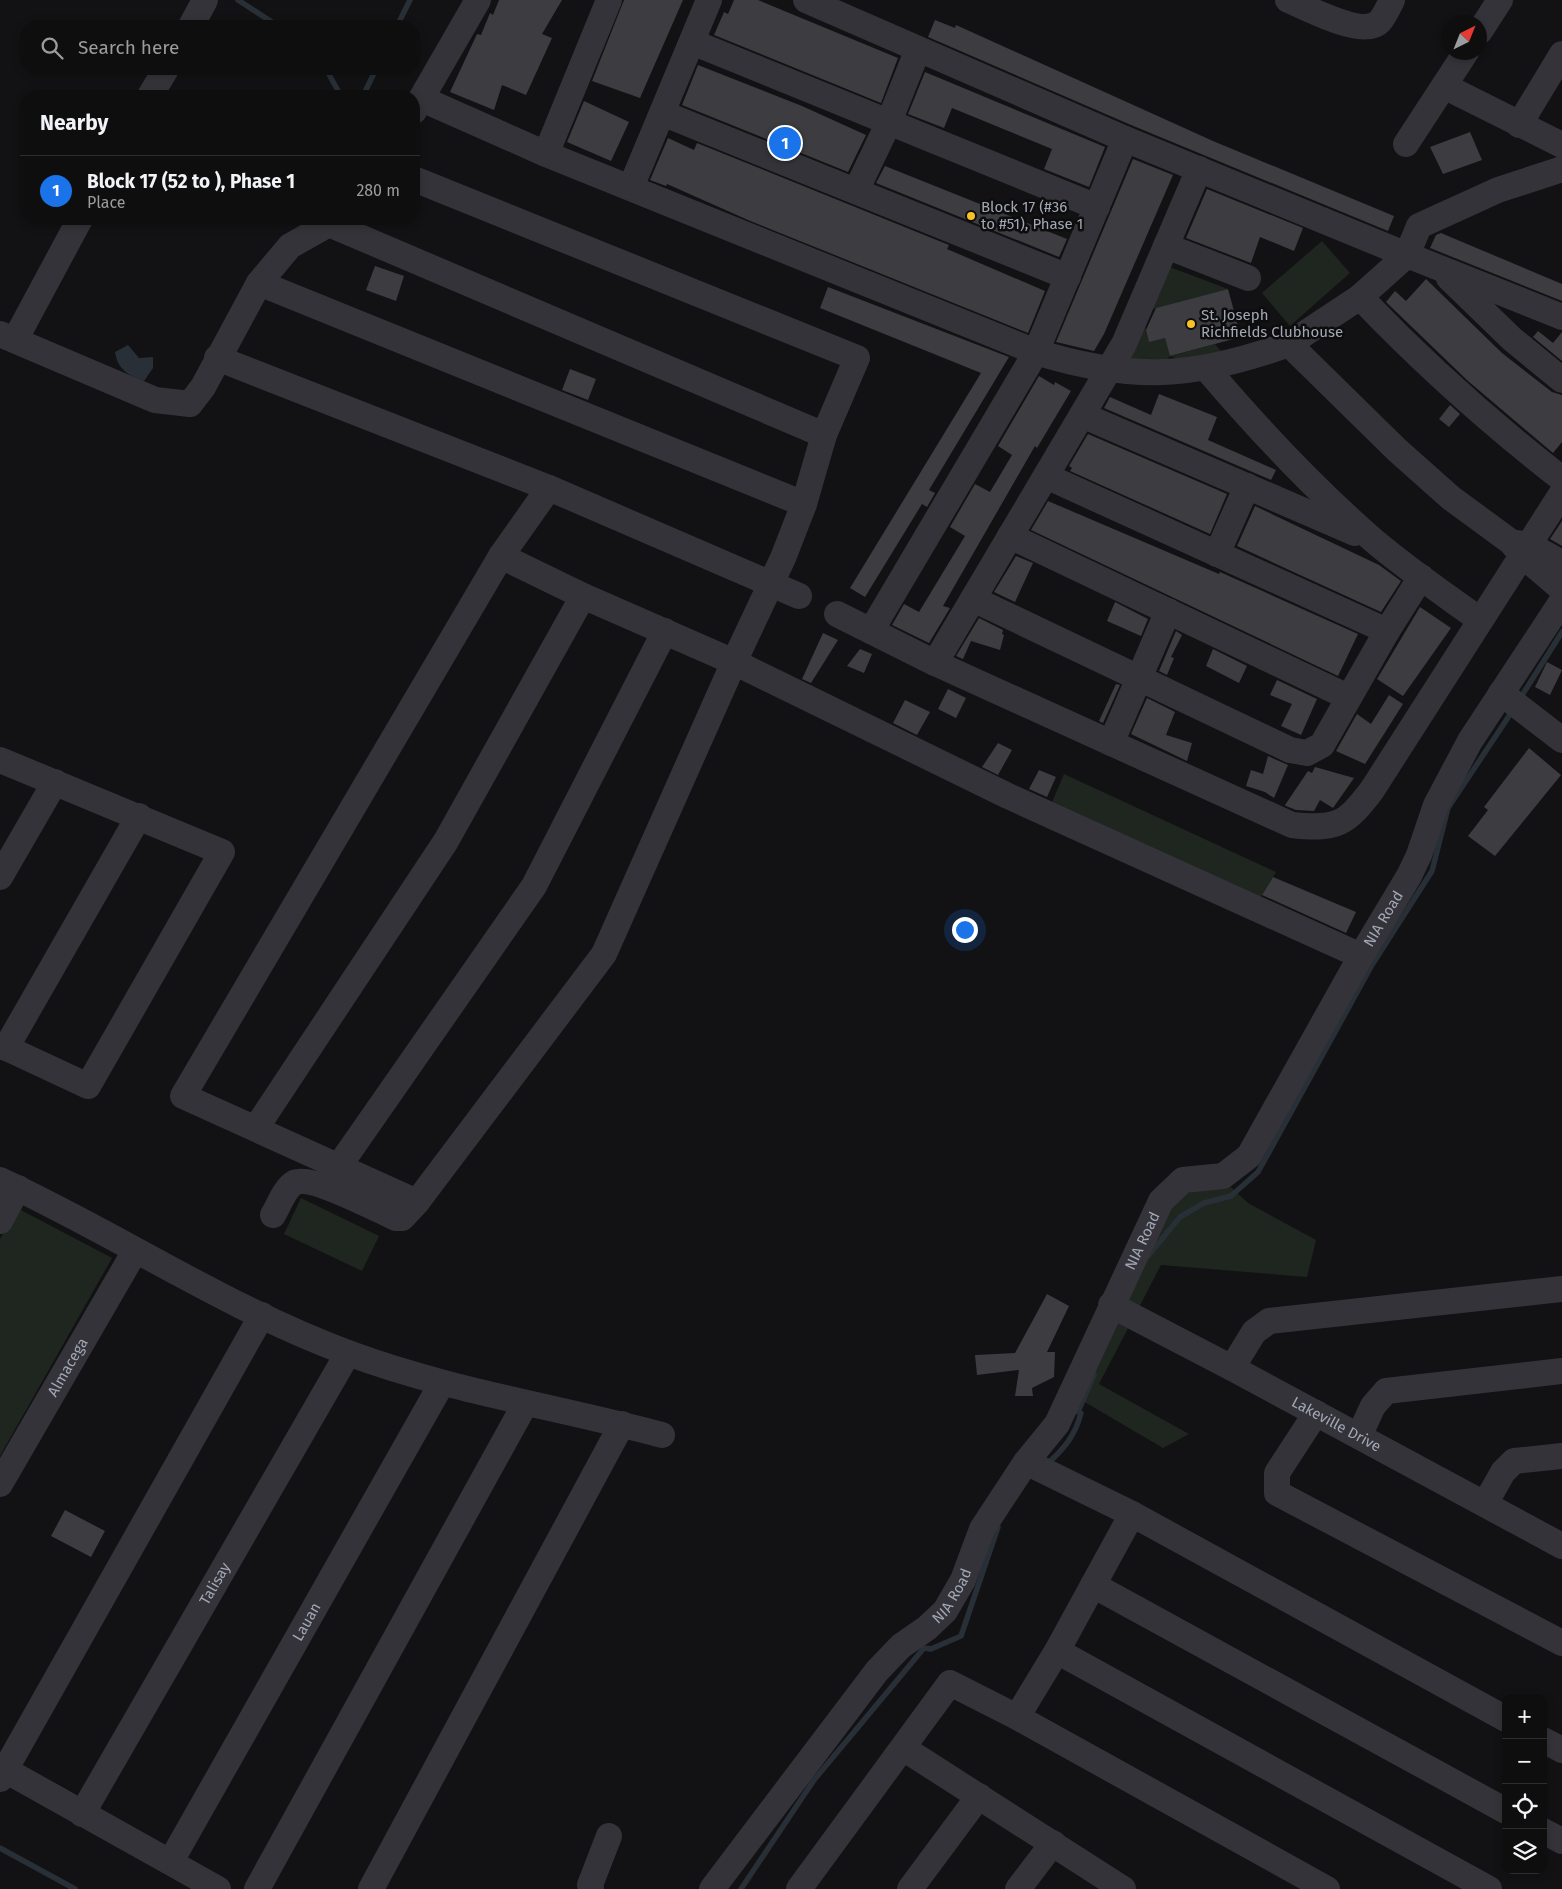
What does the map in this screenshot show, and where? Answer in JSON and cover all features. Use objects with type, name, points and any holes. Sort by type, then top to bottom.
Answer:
[{"type":"street","points":[[194,20],[205,0]]},
{"type":"street","points":[[420,102],[478,0]]},
{"type":"street","points":[[546,154],[609,0]]},
{"type":"street","points":[[631,187],[709,0]]},
{"type":"street","points":[[806,0],[1125,139],[1562,317]]},
{"type":"street","points":[[1288,0],[1349,25],[1365,28],[1380,22],[1392,0]]},
{"type":"street","points":[[1487,21],[1500,0]]},
{"type":"street","points":[[692,42],[1097,207]]},
{"type":"street","points":[[856,191],[889,122],[918,49]]},
{"type":"street","points":[[1519,125],[1562,54]]},
{"type":"street","points":[[1406,144],[1461,60]]},
{"type":"street","points":[[154,90],[162,75]]},
{"type":"street","points":[[1444,86],[1562,145]]},
{"type":"street","points":[[420,106],[631,187],[1036,352],[1076,364],[1136,373],[1188,372],[1251,358],[1289,344],[1360,297],[1407,255],[1419,226],[1498,190],[1562,168]]},
{"type":"street","points":[[662,113],[1068,277]]},
{"type":"street","points":[[871,631],[1036,352],[1125,139]]},
{"type":"street","points":[[935,662],[1124,344],[1199,169]]},
{"type":"street","points":[[420,180],[857,358],[824,435],[804,504],[772,583],[734,662],[604,954],[417,1202],[334,1177],[256,1128],[183,1096],[501,556],[549,488]]},
{"type":"street","points":[[76,225],[7,337],[155,400],[190,404],[203,387],[259,283],[290,246],[326,225]]},
{"type":"street","points":[[338,225],[824,435]]},
{"type":"street","points":[[1166,246],[1248,278]]},
{"type":"street","points":[[1440,268],[1512,339],[1562,380]]},
{"type":"street","points":[[259,283],[804,504]]},
{"type":"street","points":[[1360,297],[1458,394],[1507,437],[1562,479]]},
{"type":"street","points":[[1289,344],[1397,450],[1451,498],[1521,547],[1562,589]]},
{"type":"street","points":[[217,358],[549,488],[799,596]]},
{"type":"street","points":[[1206,368],[1256,426],[1327,498],[1375,541],[1480,620]]},
{"type":"street","points":[[1082,415],[1375,541]]},
{"type":"street","points":[[1046,476],[1387,631]]},
{"type":"street","points":[[1217,554],[1247,486]]},
{"type":"street","points":[[837,614],[935,662],[1292,825],[1312,828],[1339,824],[1354,814],[1372,790],[1480,620],[1521,547],[1562,493]]},
{"type":"street","points":[[1010,536],[1348,697]]},
{"type":"street","points":[[1521,547],[1562,563]]},
{"type":"street","points":[[501,556],[582,596],[665,630],[734,662],[1008,796],[1361,956]]},
{"type":"street","points":[[972,599],[1290,750],[1307,753],[1322,744],[1387,631],[1422,577]]},
{"type":"street","points":[[256,1128],[446,841],[582,596]]},
{"type":"street","name":"NIA Road","points":[[712,1889],[877,1671],[901,1646],[927,1628],[945,1611],[963,1580],[982,1529],[1034,1467],[1057,1424],[1161,1201],[1183,1180],[1223,1176],[1249,1156],[1361,956],[1409,876],[1419,855],[1436,806],[1470,741],[1562,602]]},
{"type":"street","points":[[1111,743],[1168,611]]},
{"type":"street","points":[[273,1215],[292,1184],[334,1177],[534,886],[665,630]]},
{"type":"street","points":[[1501,693],[1562,740]]},
{"type":"street","points":[[0,760],[139,816],[222,852],[88,1086],[3,1047],[139,816]]},
{"type":"street","points":[[0,877],[55,782]]},
{"type":"street","points":[[0,1221],[9,1184],[135,1251],[262,1315],[348,1354],[442,1383],[525,1404],[622,1424],[662,1435]]},
{"type":"street","name":"Almacega","points":[[0,1484],[135,1251]]},
{"type":"street","points":[[1232,1368],[1254,1332],[1269,1321],[1562,1288]]},
{"type":"street","name":"Lakeville Drive","points":[[1111,1306],[1232,1368],[1562,1546]]},
{"type":"street","points":[[218,1889],[171,1861],[2,1772],[262,1315]]},
{"type":"street","name":"Talisay","points":[[82,1814],[348,1354]]},
{"type":"street","points":[[1359,1436],[1373,1406],[1386,1392],[1562,1371]]},
{"type":"street","name":"Lauan","points":[[171,1861],[442,1383]]},
{"type":"street","points":[[257,1889],[525,1404]]},
{"type":"street","points":[[1316,1413],[1277,1473],[1278,1493],[1562,1643]]},
{"type":"street","points":[[370,1889],[622,1424]]},
{"type":"street","points":[[1485,1504],[1503,1472],[1514,1461],[1562,1456]]},
{"type":"street","points":[[1034,1467],[1132,1514],[1502,1717]]},
{"type":"street","points":[[1017,1717],[1057,1651],[1132,1514]]},
{"type":"street","points":[[1093,1585],[1502,1808]]},
{"type":"street","points":[[1057,1651],[1489,1889]]},
{"type":"street","points":[[798,1889],[950,1683],[1017,1717],[1327,1889]]},
{"type":"street","points":[[1547,1742],[1562,1750]]},
{"type":"street","points":[[903,1748],[1120,1888]]},
{"type":"street","points":[[910,1889],[979,1796]]},
{"type":"street","points":[[1547,1833],[1562,1841]]},
{"type":"street","points":[[591,1889],[590,1885],[609,1836]]},
{"type":"street","points":[[1018,1889],[1053,1843]]},
{"type":"shaded area","points":[[1322,241],[1350,273],[1290,326],[1262,293]]},
{"type":"shaded area","points":[[1154,261],[1228,289],[1141,312],[1149,341],[1165,338],[1171,356],[1215,344],[1224,355],[1186,362],[1170,356],[1159,367],[1110,364]]},
{"type":"shaded area","points":[[128,345],[139,358],[153,357],[153,368],[144,381],[121,368],[116,358],[115,352]]},
{"type":"shaded area","points":[[1064,774],[1276,872],[1257,903],[1048,812]]},
{"type":"shaded area","points":[[1219,1176],[1248,1203],[1316,1240],[1307,1277],[1161,1265],[1099,1384],[1189,1434],[1163,1448],[1066,1391],[1168,1196]]},
{"type":"shaded area","points":[[301,1198],[379,1236],[362,1271],[284,1234]]},
{"type":"shaded area","points":[[17,1208],[112,1258],[0,1456],[0,1239]]},
{"type":"building","points":[[499,0],[562,0],[542,34],[552,38],[526,95],[502,85],[494,110],[450,92],[477,34],[481,35],[490,13],[493,15]]},
{"type":"building","points":[[624,0],[683,0],[640,98],[592,81]]},
{"type":"building","points":[[734,0],[758,0],[898,58],[881,103],[714,35],[724,12],[728,14]]},
{"type":"building","points":[[935,20],[955,28],[956,25],[1213,141],[1394,216],[1388,231],[1131,125],[928,37]]},
{"type":"building","points":[[698,65],[802,106],[866,135],[848,172],[682,105]]},
{"type":"building","points":[[925,72],[1105,147],[1089,187],[1044,169],[1052,149],[952,108],[944,128],[908,114]]},
{"type":"building","points":[[584,101],[629,122],[611,161],[567,142]]},
{"type":"building","points":[[1470,132],[1482,160],[1443,174],[1430,147]]},
{"type":"building","points":[[668,138],[694,150],[697,143],[949,245],[947,249],[1045,291],[1028,333],[748,220],[667,184],[666,186],[650,180]]},
{"type":"building","points":[[1133,159],[1173,175],[1104,334],[1094,351],[1056,342]]},
{"type":"building","name":"Block 17 (#36 to #51), Phase 1","points":[[885,166],[1067,239],[1059,257],[876,183]]},
{"type":"building","points":[[1207,189],[1303,228],[1294,251],[1260,237],[1251,263],[1186,238]]},
{"type":"building","points":[[1441,233],[1562,284],[1562,301],[1430,248],[1436,235]]},
{"type":"building","points":[[375,266],[404,276],[396,301],[366,290]]},
{"type":"building","points":[[1426,279],[1502,353],[1552,392],[1562,395],[1562,442],[1553,453],[1468,381],[1386,302],[1395,291],[1406,301]]},
{"type":"building","points":[[828,287],[1009,357],[929,490],[935,493],[927,507],[922,504],[865,597],[850,588],[981,373],[820,308]]},
{"type":"building","name":"St. Joseph Richfields Clubhouse","points":[[1228,289],[1241,337],[1170,356],[1165,338],[1149,342],[1146,330],[1156,308]]},
{"type":"building","points":[[1538,331],[1553,343],[1562,332],[1562,361],[1533,337]]},
{"type":"building","points":[[570,369],[596,379],[588,400],[562,390]]},
{"type":"building","points":[[1039,376],[1054,385],[1055,382],[1071,391],[1037,448],[1035,446],[943,606],[950,608],[929,643],[892,625],[904,604],[919,612],[965,536],[950,527],[975,484],[990,492],[1012,455],[998,446]]},
{"type":"building","points":[[1159,394],[1217,417],[1208,440],[1276,470],[1271,480],[1104,408],[1110,397],[1151,415]]},
{"type":"building","points":[[1450,405],[1460,414],[1449,427],[1439,419]]},
{"type":"building","points":[[1088,434],[1227,494],[1210,534],[1070,471],[1072,468],[1069,466]]},
{"type":"building","points":[[1048,501],[1219,574],[1220,572],[1358,634],[1338,676],[1031,530]]},
{"type":"building","points":[[1255,506],[1379,565],[1401,581],[1381,612],[1237,546]]},
{"type":"building","points":[[1562,521],[1562,546],[1550,539]]},
{"type":"building","points":[[1016,556],[1033,563],[1015,602],[994,592]]},
{"type":"building","points":[[1115,602],[1148,619],[1141,636],[1107,621]]},
{"type":"building","points":[[1420,607],[1451,628],[1403,696],[1377,679]]},
{"type":"building","points":[[979,618],[1003,630],[1002,634],[1004,635],[1000,650],[971,641],[963,659],[956,656]]},
{"type":"building","points":[[1176,631],[1182,635],[1171,657],[1174,658],[1167,675],[1159,671]]},
{"type":"building","points":[[823,633],[838,640],[811,683],[802,679]]},
{"type":"building","points":[[860,649],[872,654],[864,673],[847,666]]},
{"type":"building","points":[[1213,649],[1247,666],[1239,683],[1206,666]]},
{"type":"building","points":[[1547,662],[1562,670],[1550,695],[1535,687]]},
{"type":"building","points":[[1277,680],[1317,699],[1301,735],[1281,726],[1292,704],[1270,695]]},
{"type":"building","points":[[1116,684],[1120,685],[1103,723],[1099,721]]},
{"type":"building","points":[[948,689],[966,698],[956,718],[938,709]]},
{"type":"building","points":[[1389,695],[1403,704],[1365,764],[1336,751],[1357,714],[1371,724]]},
{"type":"building","points":[[1147,698],[1175,712],[1166,735],[1192,743],[1187,761],[1131,734]]},
{"type":"building","points":[[905,700],[930,712],[917,735],[893,723]]},
{"type":"building","points":[[998,743],[1012,750],[998,775],[982,767]]},
{"type":"building","points":[[1529,748],[1561,775],[1495,856],[1468,836],[1488,810],[1484,807]]},
{"type":"building","points":[[1268,756],[1288,765],[1274,798],[1265,792],[1246,786],[1251,770],[1263,774]]},
{"type":"building","points":[[1315,767],[1354,778],[1333,808],[1320,800],[1314,811],[1296,810],[1286,806],[1308,771],[1312,773]]},
{"type":"building","points":[[1039,770],[1056,777],[1047,797],[1029,789]]},
{"type":"building","points":[[1273,877],[1356,912],[1346,933],[1262,895]]},
{"type":"building","points":[[1047,1294],[1069,1306],[1047,1352],[1055,1352],[1054,1377],[1032,1388],[1033,1396],[1015,1396],[1019,1370],[977,1375],[975,1355],[1015,1353]]},
{"type":"building","points":[[65,1510],[105,1531],[91,1557],[51,1536]]},
{"type":"waterway","points":[[238,0],[269,20]]},
{"type":"waterway","points":[[400,20],[410,0]]},
{"type":"waterway","points":[[329,75],[338,90]]},
{"type":"waterway","points":[[366,90],[373,75]]},
{"type":"waterway","points":[[1519,700],[1562,632]]},
{"type":"waterway","points":[[1148,1256],[1180,1217],[1204,1203],[1231,1196],[1258,1172],[1372,965],[1432,871],[1448,808],[1513,710]]},
{"type":"waterway","points":[[1046,1465],[1063,1448],[1072,1435],[1079,1421],[1081,1413],[1078,1412],[1094,1375]]},
{"type":"waterway","points":[[741,1889],[814,1780],[924,1648],[931,1649],[961,1636],[998,1527]]},
{"type":"waterway","points":[[0,1848],[75,1889]]},
{"type":"place","name":"Block 17 (52 to ), Phase 1","points":[[785,143]]},
{"type":"place","name":"Block 17 (#36 to #51), Phase 1","points":[[971,216]]},
{"type":"place","name":"St. Joseph Richfields Clubhouse","points":[[1191,324]]}]
